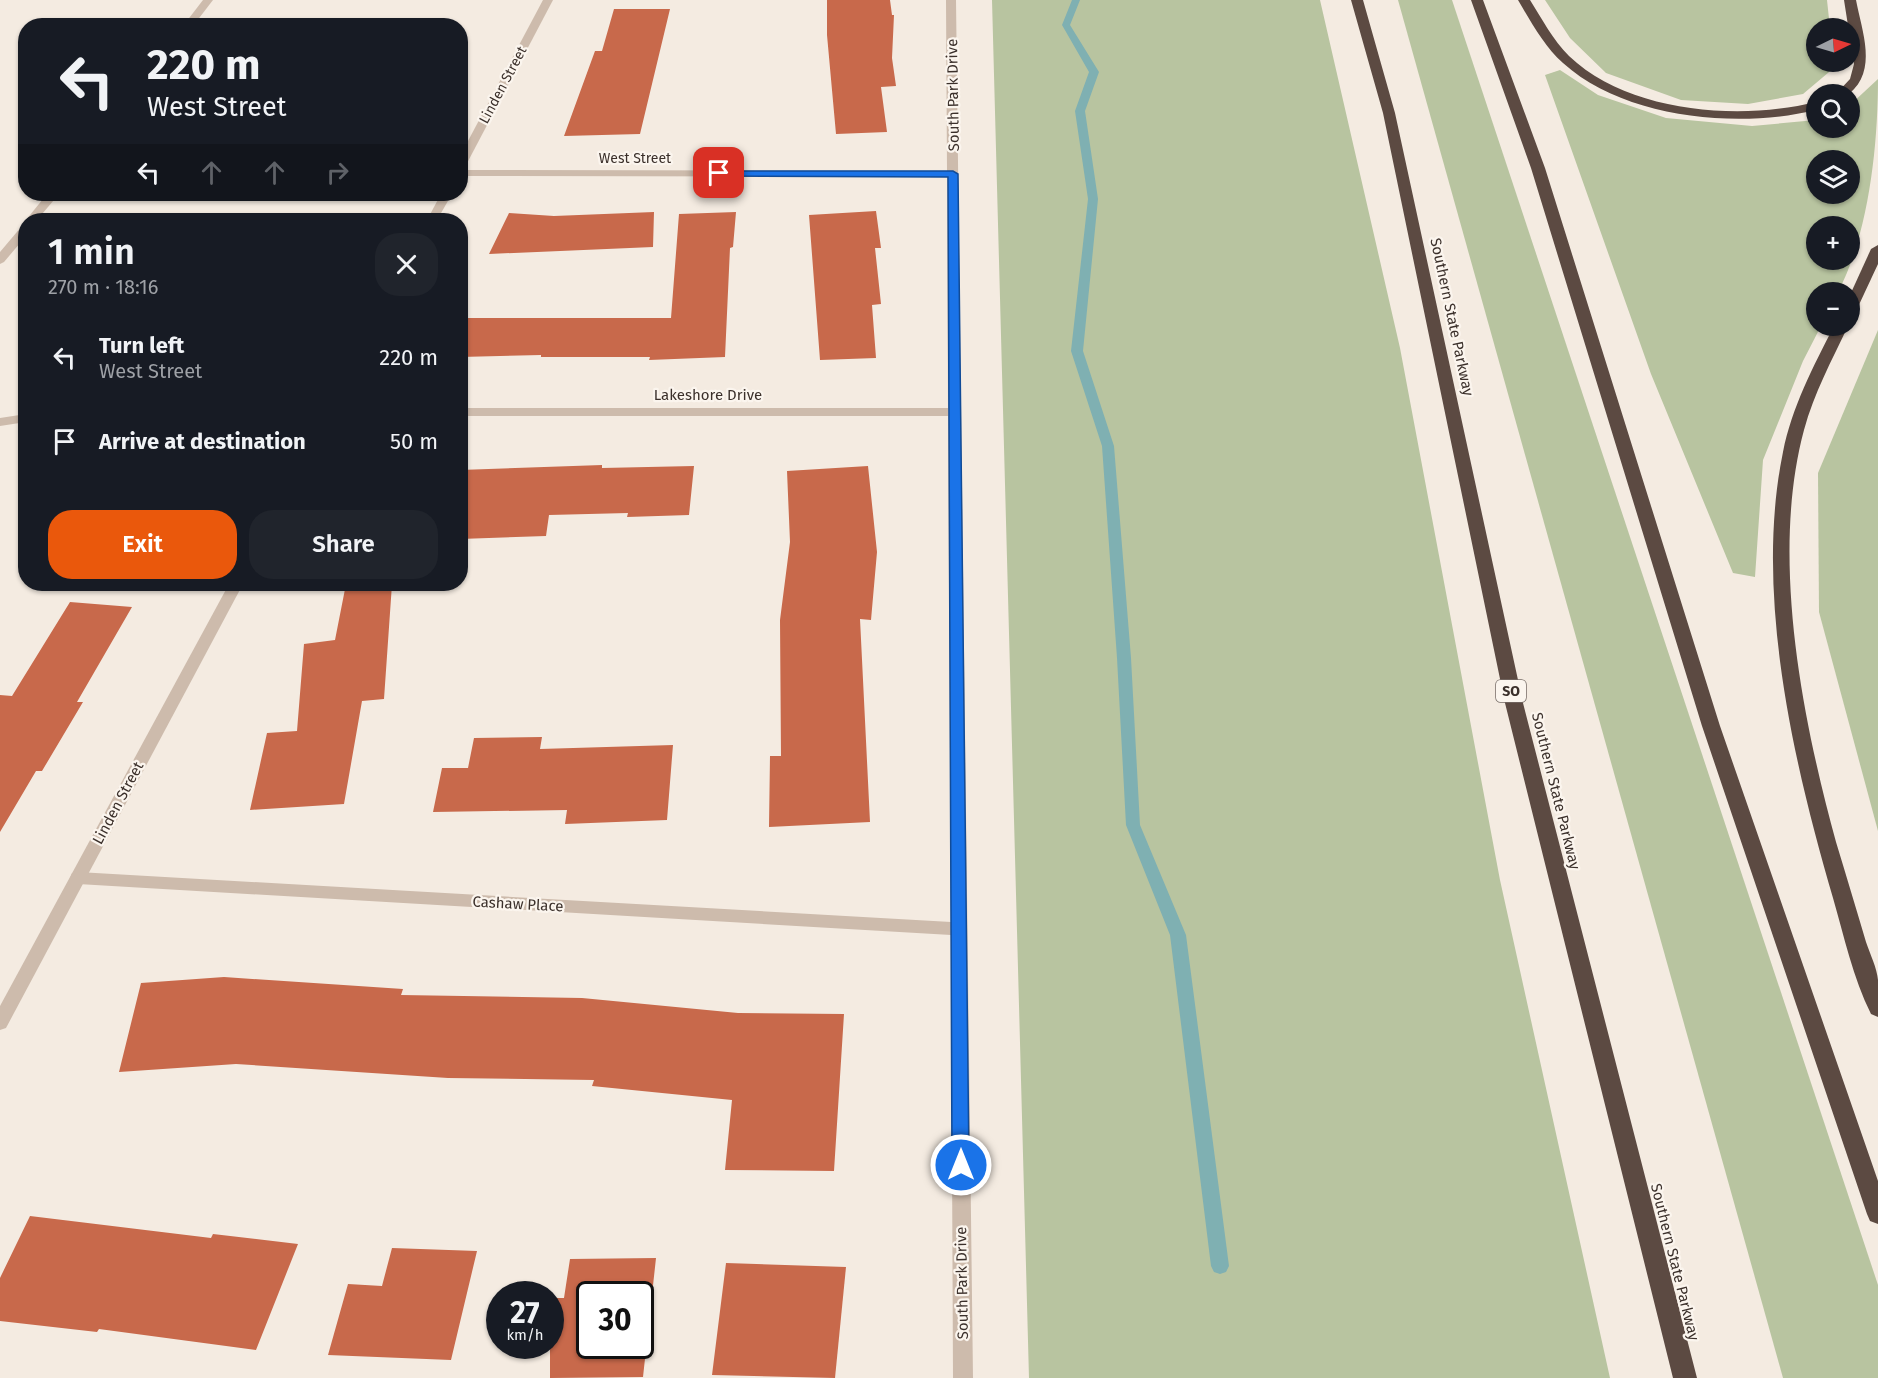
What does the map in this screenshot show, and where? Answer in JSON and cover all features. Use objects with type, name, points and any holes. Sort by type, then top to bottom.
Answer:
[{"type":"highway","name":"Southern State Parkway","points":[[1358,0],[1389,113],[1514,703],[1684,1378]]},
{"type":"highway","points":[[1477,0],[1538,168],[1712,726],[1878,1214]]},
{"type":"highway","points":[[1524,0],[1548,38],[1573,66],[1631,97],[1680,109],[1732,115],[1783,114],[1806,108]]},
{"type":"highway","points":[[1850,0],[1859,60],[1859,73],[1854,84]]},
{"type":"highway","points":[[1860,288],[1878,249]]},
{"type":"highway","points":[[1836,336],[1811,387],[1796,430],[1780,540],[1790,677],[1803,751],[1864,971],[1878,1008]]},
{"type":"street","points":[[194,18],[208,0]]},
{"type":"street","name":"South Park Drive","points":[[951,0],[963,1378]]},
{"type":"street","name":"Linden Street","points":[[468,152],[547,2]]},
{"type":"street","name":"West Street","points":[[468,173],[953,174]]},
{"type":"street","points":[[37,213],[47,201]]},
{"type":"street","points":[[0,260],[18,238]]},
{"type":"street","name":"Lakeshore Drive","points":[[468,412],[956,412]]},
{"type":"street","points":[[0,422],[18,419]]},
{"type":"street","name":"Linden Street","points":[[0,1023],[232,591]]},
{"type":"street","name":"Cashaw Place","points":[[78,879],[959,929]]},
{"type":"green space","points":[[992,0],[1320,0],[1400,348],[1500,880],[1610,1378],[1029,1378]]},
{"type":"green space","points":[[1398,0],[1452,0],[1878,1285],[1878,1378],[1783,1378]]},
{"type":"green space","points":[[1545,0],[1827,0],[1829,18],[1806,18],[1806,72],[1829,72],[1815,84],[1806,84],[1806,91],[1803,94],[1748,104],[1681,100],[1606,73],[1570,38]]},
{"type":"green space","points":[[1560,70],[1598,95],[1666,118],[1752,126],[1806,121],[1806,138],[1860,138],[1860,96],[1878,79],[1874,160],[1860,231],[1860,216],[1806,216],[1806,270],[1849,270],[1843,282],[1806,282],[1806,336],[1816,336],[1803,361],[1763,460],[1755,577],[1733,573],[1651,374],[1545,75]]},
{"type":"green space","points":[[1878,330],[1878,831],[1819,612],[1818,473]]},
{"type":"building","points":[[827,0],[890,0],[892,15],[894,15],[892,58],[896,86],[881,87],[887,132],[836,134],[827,35]]},
{"type":"building","points":[[614,9],[670,9],[640,134],[564,136],[595,51],[602,51]]},
{"type":"building","points":[[876,211],[881,248],[875,248],[881,304],[872,305],[876,358],[820,360],[809,215]]},
{"type":"building","points":[[654,212],[653,247],[489,254],[509,213],[554,216]]},
{"type":"building","points":[[736,212],[733,247],[730,248],[725,357],[649,360],[650,357],[541,357],[541,355],[468,357],[468,318],[671,318],[679,214]]},
{"type":"building","points":[[602,465],[602,468],[694,466],[689,515],[627,517],[628,513],[549,515],[546,536],[468,539],[468,470]]},
{"type":"building","points":[[868,466],[877,552],[871,620],[860,619],[870,822],[769,827],[770,756],[781,756],[780,620],[790,542],[787,471]]},
{"type":"building","points":[[345,591],[392,591],[384,699],[362,701],[344,804],[250,810],[267,733],[297,731],[304,644],[335,640]]},
{"type":"building","points":[[70,602],[132,607],[77,702],[83,702],[42,771],[36,771],[0,832],[0,695],[12,696]]},
{"type":"building","points":[[542,737],[540,749],[673,745],[667,820],[565,824],[567,810],[433,812],[442,768],[468,768],[474,738]]},
{"type":"building","points":[[224,977],[403,989],[401,995],[582,998],[738,1013],[844,1014],[834,1171],[725,1170],[732,1100],[592,1086],[594,1080],[448,1078],[236,1064],[119,1072],[141,983]]},
{"type":"building","points":[[30,1216],[211,1238],[213,1234],[298,1244],[256,1350],[99,1329],[97,1332],[0,1321],[0,1278]]},
{"type":"building","points":[[392,1248],[477,1251],[451,1360],[328,1355],[348,1284],[382,1286]]},
{"type":"building","points":[[656,1258],[653,1281],[576,1281],[576,1359],[645,1359],[643,1377],[550,1378],[550,1359],[564,1359],[564,1298],[570,1259]]},
{"type":"building","points":[[726,1263],[846,1267],[835,1378],[712,1375]]},
{"type":"waterway","points":[[1076,0],[1066,25],[1094,72],[1080,111],[1093,199],[1077,351],[1108,446],[1124,658],[1133,825],[1178,935],[1220,1266]]},
{"type":"route","points":[[719,173],[953,174],[961,1165]]}]
